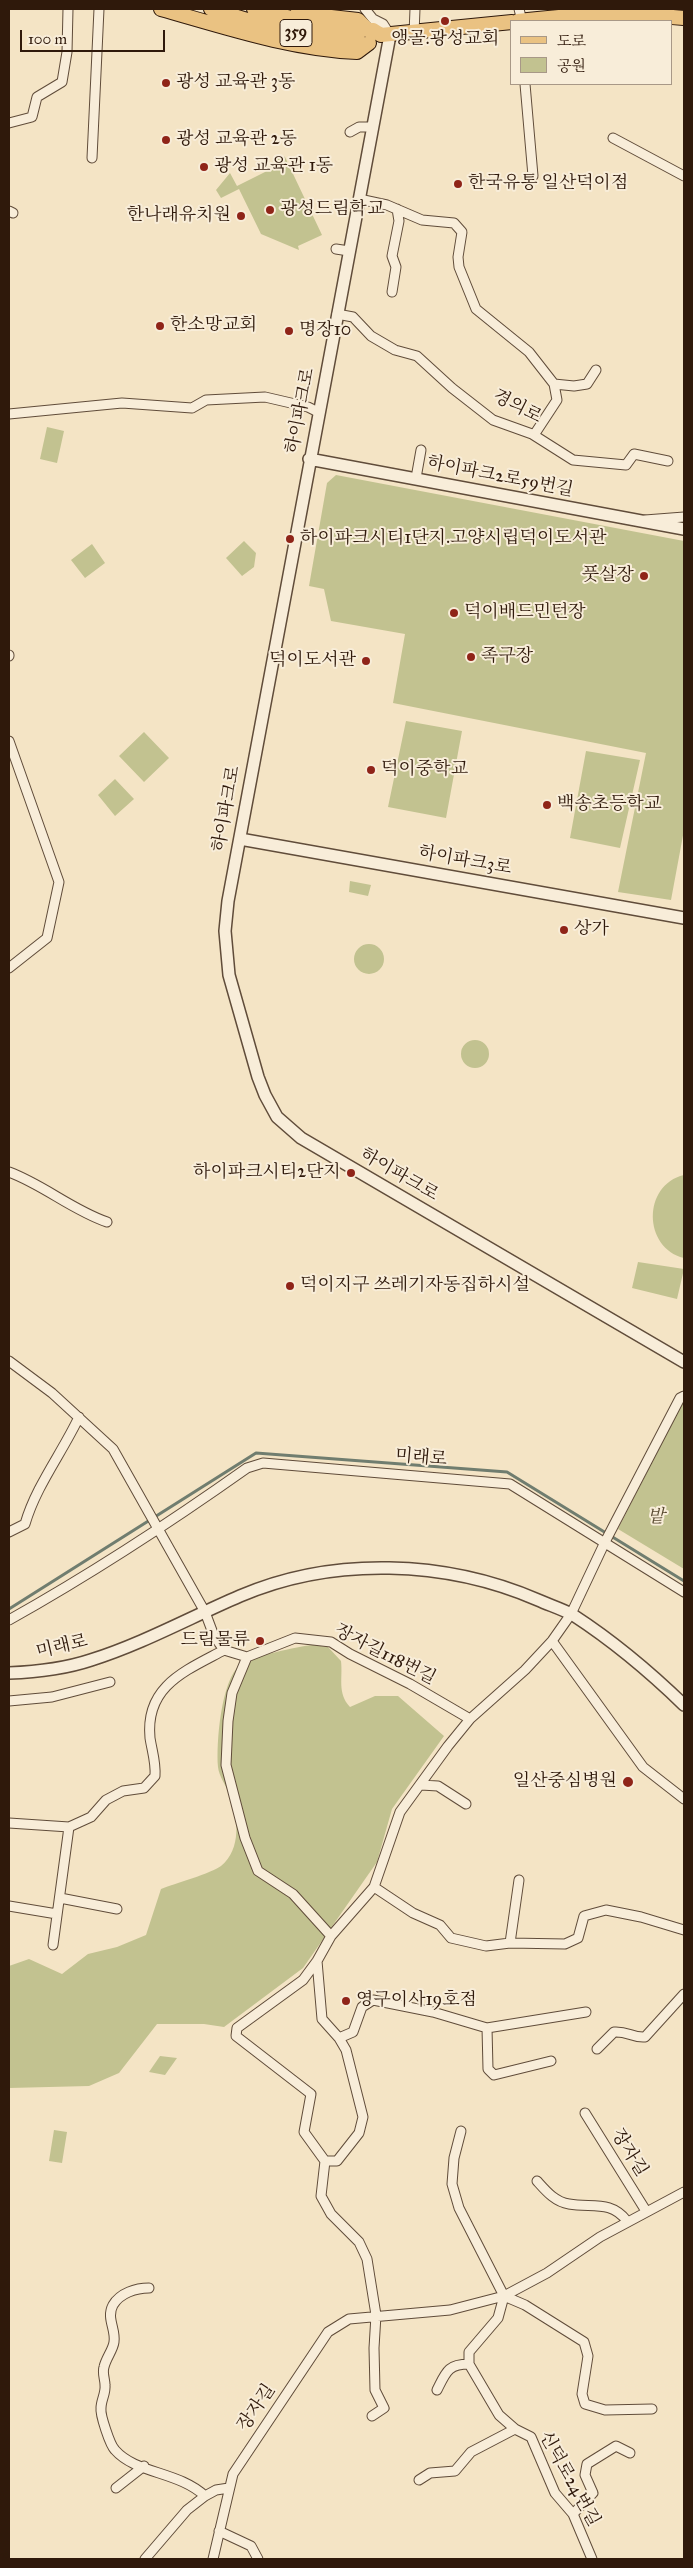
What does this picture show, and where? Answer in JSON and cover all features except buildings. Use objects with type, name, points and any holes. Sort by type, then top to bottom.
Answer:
[{"type":"main road","points":[[161,9],[260,36],[333,51],[357,52],[377,36],[358,20],[322,16],[298,9]]},
{"type":"main road","name":"359","points":[[210,9],[286,31],[339,42],[377,36],[414,34],[510,22]]},
{"type":"main road","name":"359","points":[[254,9],[311,24],[377,36]]},
{"type":"main road","points":[[535,20],[623,13],[684,18]]},
{"type":"street","points":[[9,123],[32,117],[37,97],[62,82],[67,52],[68,9]]},
{"type":"street","points":[[92,158],[99,9]]},
{"type":"street","points":[[364,9],[373,19],[383,24],[377,36]]},
{"type":"street","points":[[414,34],[415,9]]},
{"type":"street","name":"하이파크로","points":[[377,36],[373,127],[309,459],[240,839],[226,921],[227,963],[260,1080],[277,1117],[302,1138],[355,1171],[684,1362]]},
{"type":"street","points":[[524,85],[533,176]]},
{"type":"street","points":[[350,132],[359,127],[373,127]]},
{"type":"street","points":[[614,138],[684,176]]},
{"type":"street","points":[[359,199],[387,205],[422,220],[454,223],[462,232],[458,257],[459,267],[476,309],[529,352],[554,384],[556,400],[534,435]]},
{"type":"street","points":[[392,292],[396,267],[392,256],[399,221],[397,209]]},
{"type":"street","points":[[336,248],[350,251]]},
{"type":"street","name":"경의로","points":[[337,314],[353,317],[371,336],[395,350],[417,356],[452,388],[493,420],[534,435],[573,460],[626,465],[634,454],[668,462]]},
{"type":"street","points":[[554,384],[574,386],[587,384],[596,370]]},
{"type":"street","points":[[9,414],[122,403],[192,408],[206,400],[265,397],[308,407],[318,412]]},
{"type":"street","points":[[416,478],[421,450]]},
{"type":"street","name":"하이파크2로59번길","points":[[309,459],[684,530]]},
{"type":"street","points":[[639,521],[662,517],[684,517]]},
{"type":"street","points":[[9,741],[59,882],[47,938],[9,968]]},
{"type":"street","name":"하이파크3로","points":[[240,839],[684,918]]},
{"type":"street","points":[[9,1172],[37,1184],[91,1217],[107,1222]]},
{"type":"street","points":[[9,1360],[80,1417],[113,1449],[205,1612],[214,1636],[224,1650],[247,1657],[232,1693],[228,1721],[226,1765],[245,1838],[258,1871],[293,1894],[331,1936]]},
{"type":"street","points":[[372,2416],[384,2408],[375,2390],[374,2348],[376,2315],[368,2259],[358,2242],[331,2214],[321,2196],[325,2161],[304,2132],[311,2094],[236,2036],[237,2028],[303,1980],[318,1961],[331,1936],[374,1887],[400,1812],[448,1746],[470,1719],[525,1670],[552,1640],[571,1614],[614,1524],[680,1398],[684,1396]]},
{"type":"street","points":[[9,1532],[25,1524],[32,1500],[64,1450],[80,1417]]},
{"type":"street","name":"미래로","points":[[9,1620],[81,1580],[247,1468],[262,1462],[510,1484],[606,1540],[684,1592]]},
{"type":"street","name":"미래로","points":[[9,1673],[48,1670],[91,1660],[241,1595],[302,1576],[364,1568],[388,1568],[448,1573],[488,1582],[571,1614],[643,1666],[684,1705]]},
{"type":"street","name":"장자길118번길","points":[[247,1657],[295,1638],[331,1642],[350,1654],[410,1684],[470,1719]]},
{"type":"street","points":[[552,1640],[643,1767],[684,1799]]},
{"type":"street","points":[[9,1823],[68,1827],[91,1817],[106,1800],[123,1791],[144,1788],[156,1776],[156,1760],[150,1738],[151,1718],[156,1697],[171,1682],[224,1650]]},
{"type":"street","points":[[9,1701],[52,1697],[110,1682]]},
{"type":"street","points":[[421,1785],[438,1786],[466,1804]]},
{"type":"street","points":[[53,1945],[68,1827]]},
{"type":"street","points":[[510,1943],[519,1880]]},
{"type":"street","points":[[374,1887],[413,1913],[440,1926],[451,1938],[486,1946],[510,1943],[565,1944],[578,1938],[584,1916],[606,1910],[641,1917],[684,1930]]},
{"type":"street","points":[[60,1898],[117,1909]]},
{"type":"street","points":[[9,1906],[57,1914]]},
{"type":"street","points":[[318,1961],[322,2019],[339,2038],[346,2050],[363,2116],[359,2133],[337,2160],[325,2161]]},
{"type":"street","points":[[597,2049],[614,2032],[626,2031],[636,2038],[645,2037],[684,1994]]},
{"type":"street","points":[[339,2038],[353,2032],[362,2007],[373,2000],[432,2012],[487,2028],[586,2012]]},
{"type":"street","points":[[487,2028],[488,2069],[494,2076],[551,2061]]},
{"type":"street","name":"장자길","points":[[585,2113],[646,2211]]},
{"type":"street","points":[[462,2131],[454,2158],[452,2184],[459,2208],[504,2296],[525,2305],[584,2342],[588,2356],[582,2394],[585,2404],[605,2410],[652,2408]]},
{"type":"street","points":[[538,2181],[551,2196],[568,2204],[593,2204],[611,2209],[620,2212],[627,2221]]},
{"type":"street","name":"장자길","points":[[213,2559],[218,2531],[233,2474],[328,2332],[349,2319],[376,2315],[450,2310],[504,2296],[547,2273],[627,2221],[684,2192]]},
{"type":"street","points":[[149,2288],[138,2288],[124,2294],[113,2304],[109,2316],[114,2343],[106,2357],[103,2370],[106,2387],[101,2409],[113,2448],[128,2463],[144,2466],[192,2484],[205,2496]]},
{"type":"street","points":[[437,2390],[448,2370],[457,2364],[469,2364],[469,2352],[498,2318],[504,2296]]},
{"type":"street","name":"신덕로24번길","points":[[469,2364],[499,2415],[515,2429],[531,2437],[554,2493],[573,2514],[592,2559]]},
{"type":"street","points":[[419,2480],[430,2473],[455,2471],[472,2452],[515,2429]]},
{"type":"street","points":[[573,2514],[593,2493],[585,2475],[587,2464],[616,2446],[630,2453]]},
{"type":"street","points":[[116,2488],[144,2466]]},
{"type":"street","points":[[146,2559],[187,2510],[216,2490],[229,2488]]},
{"type":"street","points":[[218,2531],[251,2546],[258,2559]]},
{"type":"green space","points":[[281,155],[285,157],[322,235],[298,246],[299,250],[261,234],[239,189],[221,198],[216,190],[230,173],[237,186],[265,172]]},
{"type":"green space","points":[[47,427],[64,431],[57,463],[40,459]]},
{"type":"green space","points":[[336,475],[684,541],[684,830],[671,900],[618,892],[646,753],[393,703],[405,634],[331,621],[324,589],[309,586],[327,483]]},
{"type":"green space","points":[[244,541],[256,553],[254,567],[242,576],[226,558]]},
{"type":"green space","points":[[92,544],[105,563],[85,578],[71,560]]},
{"type":"green space","points":[[406,721],[462,731],[446,818],[388,807]]},
{"type":"green space","points":[[144,732],[169,758],[144,782],[119,756]]},
{"type":"green space","points":[[586,751],[640,760],[620,848],[570,838]]},
{"type":"green space","points":[[115,779],[134,799],[115,816],[98,795]]},
{"type":"green space","points":[[350,881],[371,885],[368,896],[349,892]]},
{"type":"green space","points":[[369,944],[375,945],[383,953],[383,965],[375,973],[369,974],[363,973],[355,965],[354,959],[355,953],[363,945]]},
{"type":"green space","points":[[475,1040],[485,1044],[489,1054],[485,1064],[475,1068],[465,1064],[461,1054],[465,1044]]},
{"type":"green space","points":[[684,1175],[684,1258],[671,1252],[661,1242],[655,1230],[653,1216],[655,1203],[661,1191],[670,1181]]},
{"type":"green space","points":[[638,1262],[684,1269],[677,1299],[632,1288]]},
{"type":"green space","name":"밭","points":[[684,1400],[684,1569],[618,1529]]},
{"type":"green space","points":[[313,1645],[328,1647],[341,1661],[342,1691],[350,1707],[375,1696],[398,1696],[444,1736],[392,1809],[377,1862],[303,1968],[224,2027],[204,2024],[157,2024],[119,2073],[89,2086],[9,2088],[9,1966],[29,1959],[62,1974],[88,1954],[117,1947],[146,1935],[161,1889],[210,1872],[221,1866],[228,1859],[235,1842],[236,1823],[233,1804],[218,1767],[218,1757],[221,1713],[228,1684],[240,1665],[245,1662],[275,1652]]},
{"type":"green space","points":[[160,2056],[177,2058],[165,2075],[149,2072]]},
{"type":"green space","points":[[54,2130],[67,2132],[62,2163],[49,2161]]},
{"type":"waterway","points":[[9,1609],[256,1453],[507,1472],[684,1581]]},
{"type":"place","name":"앵골.광성교회","points":[[445,21]]},
{"type":"place","name":"광성 교육관 3동","points":[[166,83]]},
{"type":"place","name":"광성 교육관 2동","points":[[166,140]]},
{"type":"place","name":"광성 교육관 1동","points":[[204,167]]},
{"type":"place","name":"한국유통 일산덕이점","points":[[458,184]]},
{"type":"place","name":"광성드림학교","points":[[270,210]]},
{"type":"place","name":"한나래유치원","points":[[241,216]]},
{"type":"place","name":"한소망교회","points":[[160,326]]},
{"type":"place","name":"명장10","points":[[289,331]]},
{"type":"place","name":"하이파크시티1단지.고양시립덕이도서관","points":[[290,539]]},
{"type":"place","name":"풋살장","points":[[644,576]]},
{"type":"place","name":"덕이배드민턴장","points":[[454,613]]},
{"type":"place","name":"족구장","points":[[471,657]]},
{"type":"place","name":"덕이도서관","points":[[366,661]]},
{"type":"place","name":"덕이중학교","points":[[371,770]]},
{"type":"place","name":"백송초등학교","points":[[547,805]]},
{"type":"place","name":"상가","points":[[564,930]]},
{"type":"place","name":"하이파크시티2단지","points":[[351,1173]]},
{"type":"place","name":"덕이지구 쓰레기자동집하시설","points":[[290,1286]]},
{"type":"place","name":"드림물류","points":[[260,1641]]},
{"type":"place","name":"일산중심병원","points":[[628,1782]]},
{"type":"place","name":"영구이사19호점","points":[[346,2001]]}]
